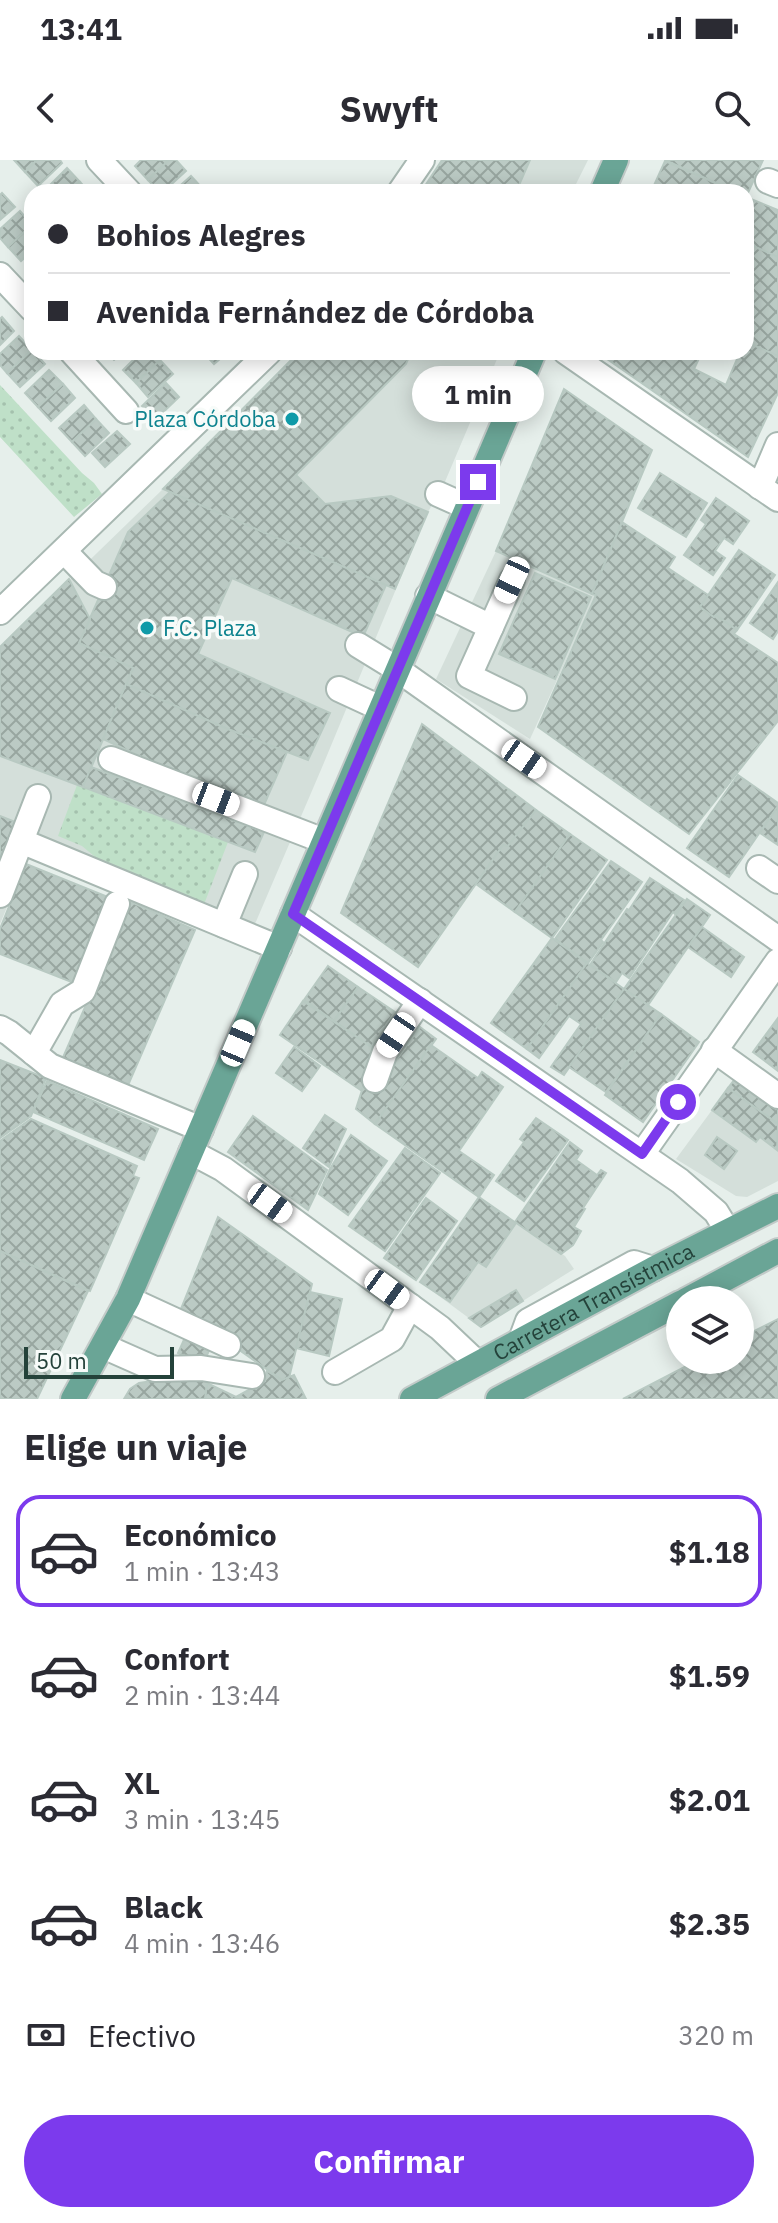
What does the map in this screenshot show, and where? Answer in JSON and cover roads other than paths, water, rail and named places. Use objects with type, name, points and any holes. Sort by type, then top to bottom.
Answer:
[{"type":"main road","points":[[606,184],[616,160]]},
{"type":"main road","points":[[73,1399],[128,1299],[531,360]]},
{"type":"main road","name":"Carretera Transístmica","points":[[412,1399],[653,1269],[778,1206]]},
{"type":"main road","name":"Carretera Transístmica","points":[[712,1286],[778,1251]]},
{"type":"main road","name":"Carretera Transístmica","points":[[498,1399],[666,1310]]},
{"type":"street","points":[[99,160],[122,184]]},
{"type":"street","points":[[406,184],[422,160]]},
{"type":"street","points":[[0,275],[24,300]]},
{"type":"street","points":[[79,360],[126,411]]},
{"type":"street","points":[[0,612],[261,360]]},
{"type":"street","points":[[578,360],[769,493],[778,445]]},
{"type":"street","points":[[438,494],[467,507]]},
{"type":"street","points":[[64,551],[95,583],[104,587]]},
{"type":"street","points":[[512,580],[469,676],[514,698]]},
{"type":"street","points":[[428,596],[491,627]]},
{"type":"street","points":[[358,645],[397,669],[778,939]]},
{"type":"street","points":[[339,689],[380,708]]},
{"type":"street","points":[[111,759],[324,841]]},
{"type":"street","points":[[0,895],[38,797]]},
{"type":"street","points":[[21,841],[279,948]]},
{"type":"street","points":[[224,925],[245,874]]},
{"type":"street","points":[[34,1053],[62,1004],[83,991],[117,904]]},
{"type":"street","points":[[293,914],[680,1181],[716,1212],[727,1230]]},
{"type":"street","points":[[642,1154],[778,961]]},
{"type":"street","points":[[375,1080],[385,1052],[420,1001]]},
{"type":"street","points":[[0,1028],[50,1066],[196,1141],[223,1169],[440,1328],[477,1363]]},
{"type":"street","points":[[714,1050],[778,1096]]},
{"type":"street","points":[[128,1299],[228,1345]]},
{"type":"street","points":[[335,1372],[392,1339],[410,1306]]},
{"type":"street","points":[[103,1346],[155,1369],[201,1368],[252,1376]]},
{"type":"place","name":"Plaza Córdoba","points":[[292,419]]},
{"type":"place","name":"F.C. Plaza","points":[[147,628]]}]
